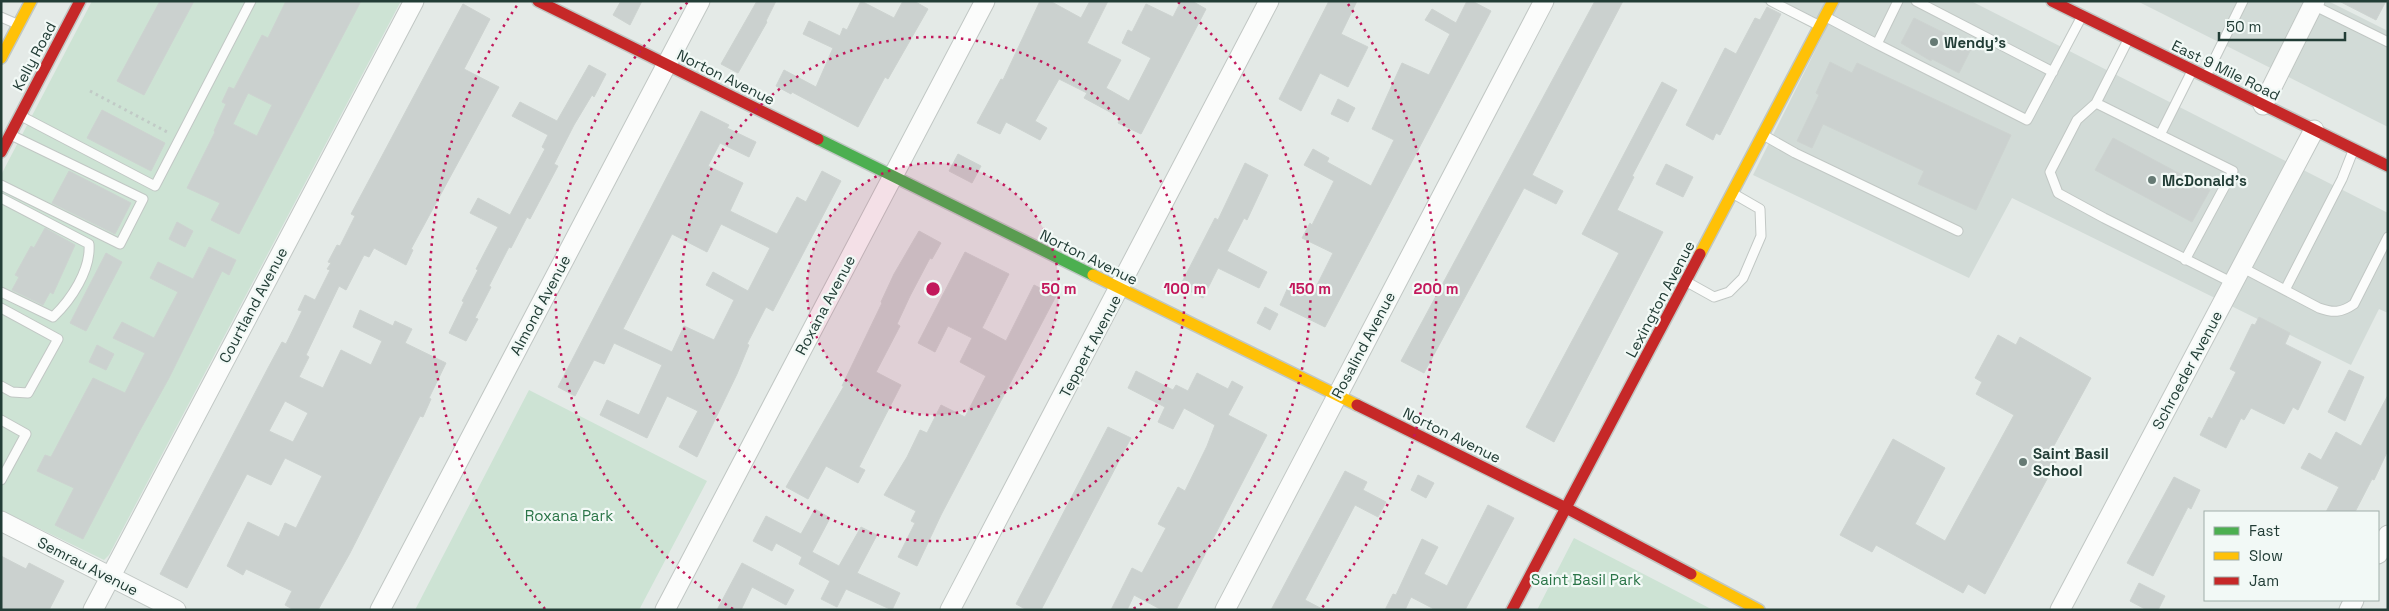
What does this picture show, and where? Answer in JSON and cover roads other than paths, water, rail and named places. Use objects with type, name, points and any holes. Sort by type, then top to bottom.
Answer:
[{"type":"street","name":"Kelly Road","points":[[1,58],[31,1]]},
{"type":"street","name":"Kelly Road","points":[[1,152],[80,1]]},
{"type":"street","name":"Courtland Avenue","points":[[93,610],[414,1]]},
{"type":"street","name":"Norton Avenue","points":[[538,1],[1566,508],[1759,610]]},
{"type":"street","name":"Almond Avenue","points":[[380,610],[700,1]]},
{"type":"street","name":"Roxana Avenue","points":[[665,610],[984,1]]},
{"type":"street","name":"Teppert Avenue","points":[[950,610],[1270,1]]},
{"type":"street","name":"Rosalind Avenue","points":[[1225,610],[1544,1]]},
{"type":"street","name":"Lexington Avenue","points":[[1512,610],[1687,282],[1833,1]]},
{"type":"street","name":"East 9 Mile Road","points":[[2052,1],[2078,8],[2129,40],[2388,166]]},
{"type":"street","points":[[2263,105],[2312,2]]},
{"type":"street","name":"Schroeder Avenue","points":[[2060,610],[2314,130]]},
{"type":"street","name":"Semrau Avenue","points":[[1,521],[176,610]]},
{"type":"street","points":[[2379,552],[2388,535]]},
{"type":"lane","points":[[20,116],[155,186],[251,1]]},
{"type":"lane","points":[[1771,1],[1877,44],[2027,120],[2053,72],[2078,8]]},
{"type":"lane","points":[[1877,44],[1898,1]]},
{"type":"lane","points":[[1916,1],[2053,72]]},
{"type":"lane","points":[[2206,77],[2243,1]]},
{"type":"lane","points":[[2312,2],[2388,42]]},
{"type":"lane","points":[[1,17],[18,25]]},
{"type":"lane","points":[[2129,40],[2096,103],[2077,120],[2050,172],[2058,193],[2185,260],[2285,290],[2332,313],[2344,311],[2354,304],[2388,237]]},
{"type":"lane","points":[[2160,135],[2193,70]]},
{"type":"lane","points":[[2096,103],[2233,171],[2185,260]]},
{"type":"lane","points":[[1,185],[120,244],[143,199],[10,134]]},
{"type":"lane","points":[[1763,135],[1795,153],[1958,230]]},
{"type":"lane","points":[[2285,290],[2342,179],[2354,149]]},
{"type":"lane","points":[[1687,282],[1714,297],[1729,292],[1744,278],[1761,236],[1760,209],[1732,193]]},
{"type":"lane","points":[[1,198],[90,244],[90,258],[67,304],[53,317],[1,292]]},
{"type":"lane","points":[[1,308],[58,340],[28,393],[12,392],[1,386]]},
{"type":"lane","points":[[1,420],[26,434],[1,480]]},
{"type":"place","name":"Wendy's","points":[[1934,42]]},
{"type":"place","name":"McDonald's","points":[[2152,180]]},
{"type":"place","name":"Saint Basil School","points":[[2023,462]]},
{"type":"park label","name":"Roxana Park","points":[[569,515]]},
{"type":"park label","name":"Saint Basil Park","points":[[1586,579]]}]
